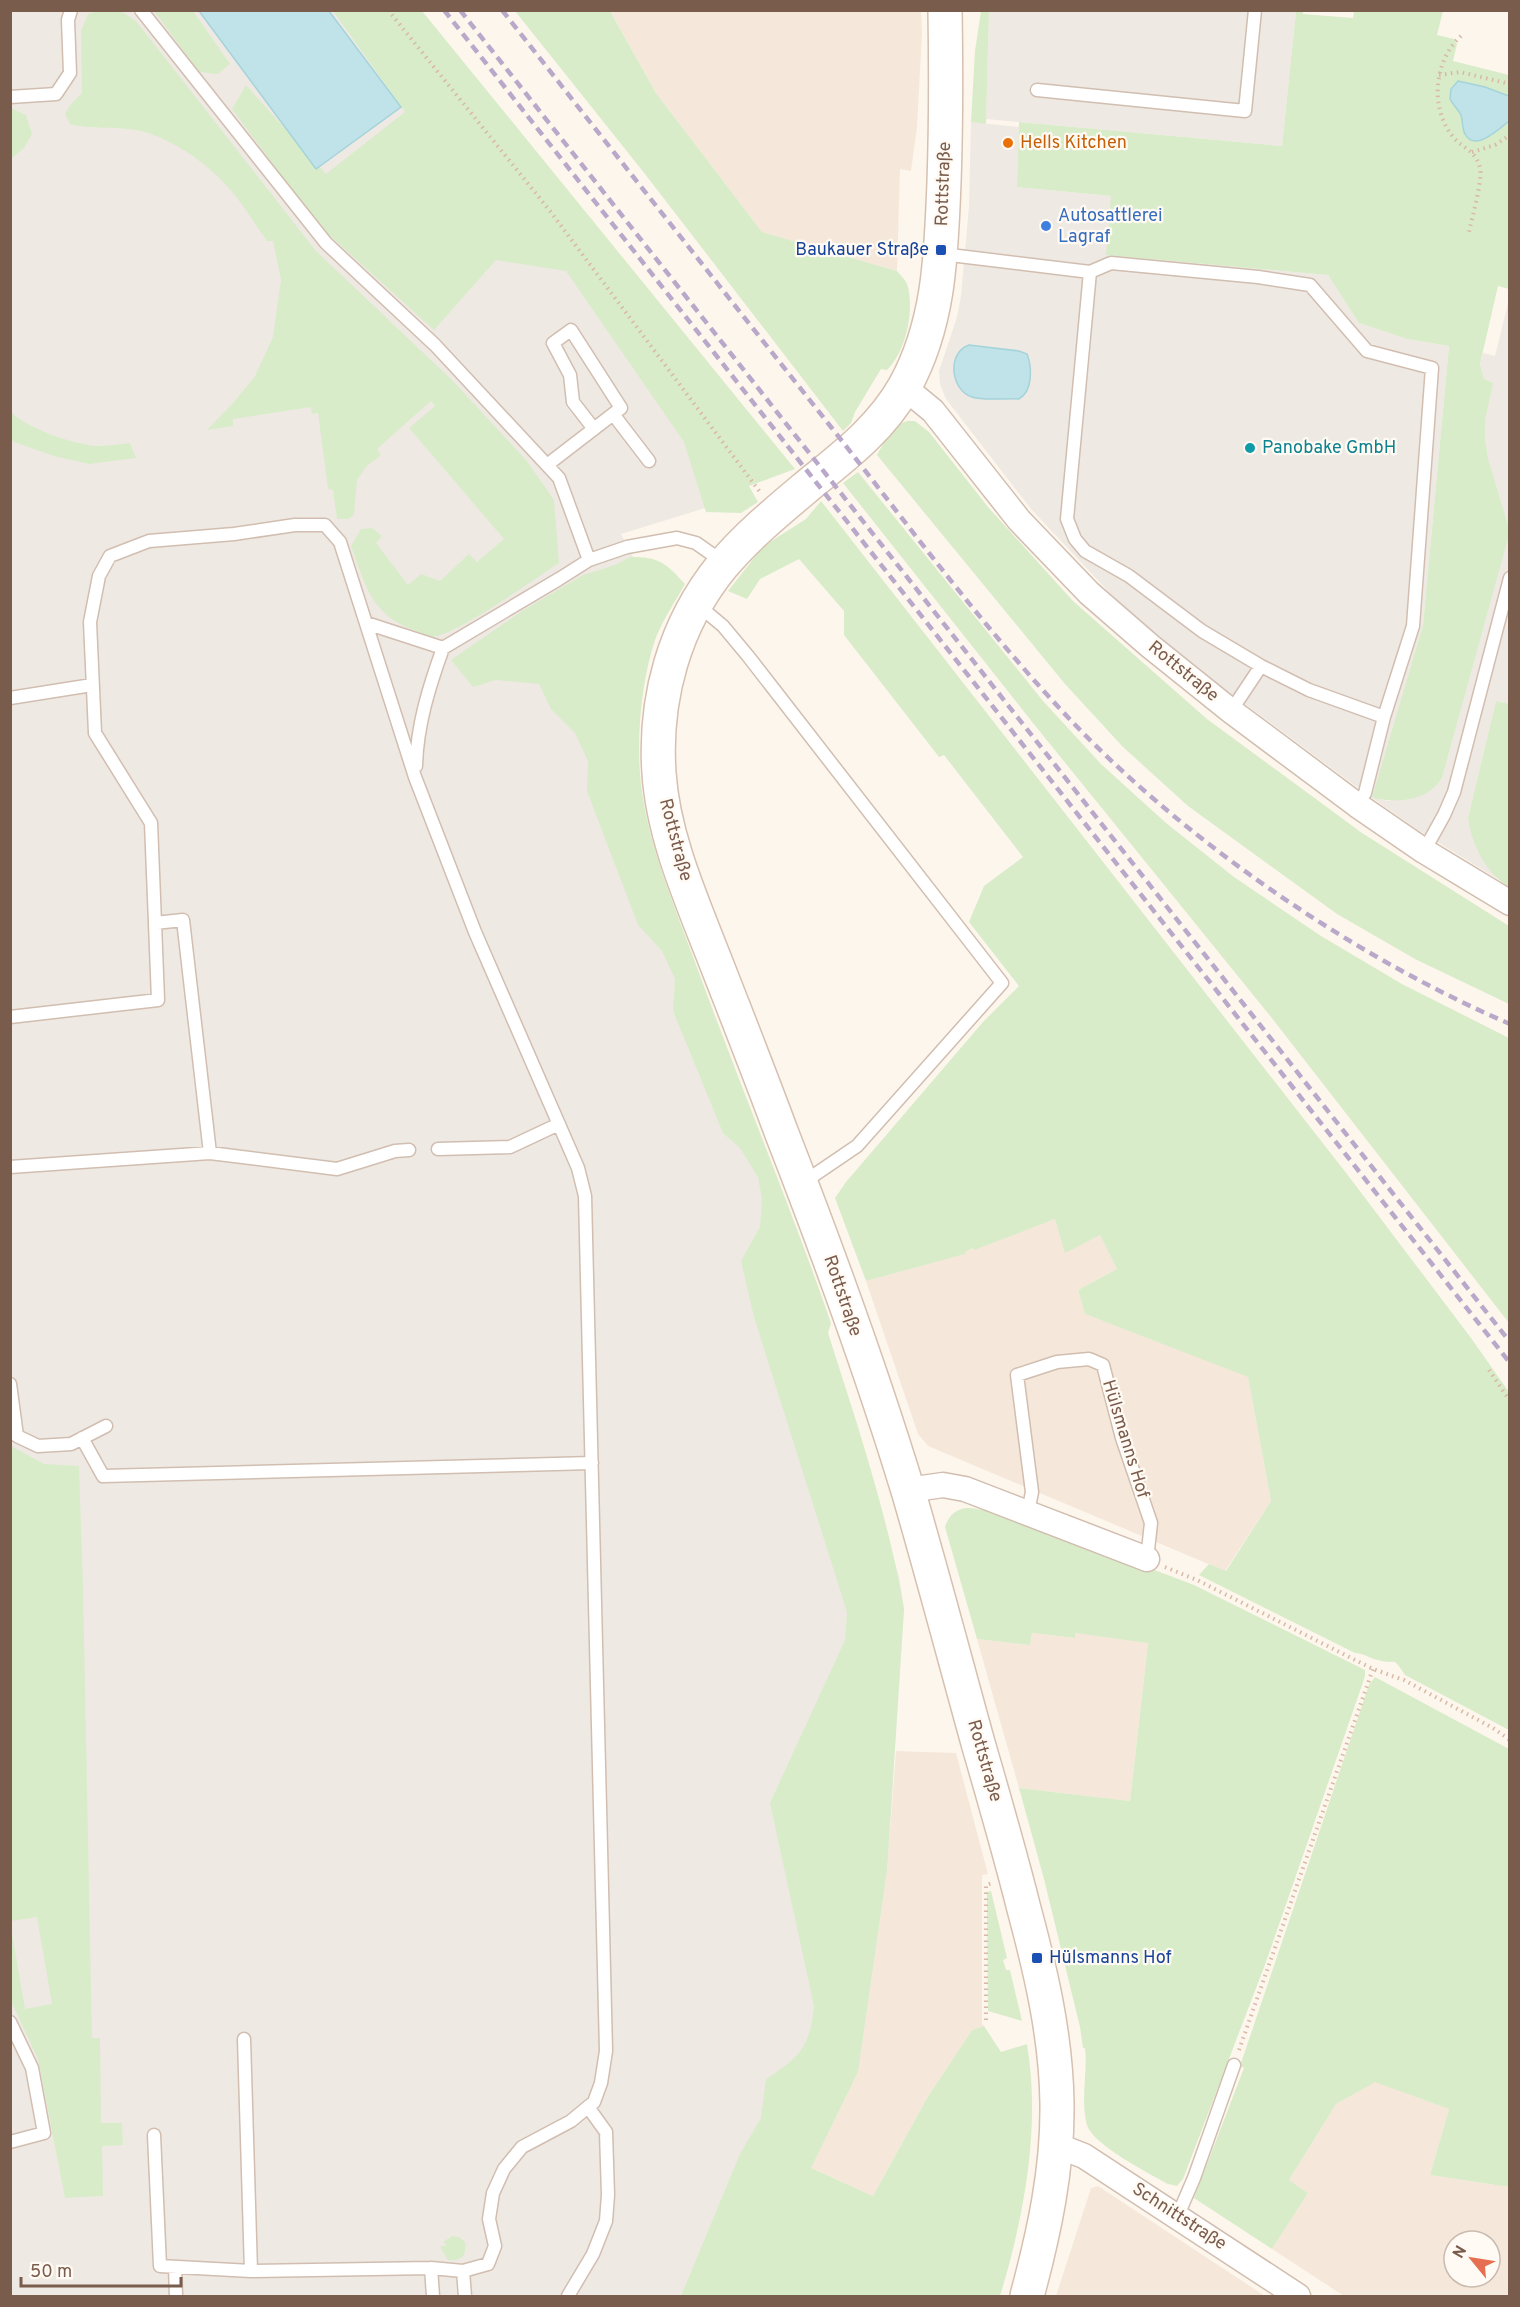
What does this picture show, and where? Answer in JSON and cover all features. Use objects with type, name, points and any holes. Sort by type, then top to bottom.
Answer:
[{"type":"street","name":"Rottstraße","points":[[945,10],[953,256],[938,286],[931,323],[921,352],[904,387],[888,412],[867,437],[775,513],[724,563],[709,582],[677,643],[662,698],[658,740],[659,779],[673,847],[840,1286],[908,1490],[1016,1876],[1047,2006],[1057,2102],[1056,2145],[1050,2195],[1027,2296]]},
{"type":"street","name":"Rottstraße","points":[[904,387],[933,411],[1018,520],[1089,593],[1150,646],[1231,711],[1357,805],[1424,851],[1509,903]]},
{"type":"street","points":[[908,1490],[943,1485],[965,1489],[1147,1559]]},
{"type":"street","name":"Schnittstraße","points":[[1056,2145],[1084,2156],[1178,2215],[1298,2296]]},
{"type":"lane","points":[[10,97],[56,94],[70,73],[68,20],[71,10]]},
{"type":"lane","points":[[141,10],[326,243],[435,345],[559,478],[589,560]]},
{"type":"lane","points":[[1037,90],[1245,111],[1255,10]]},
{"type":"lane","points":[[953,256],[1090,272],[1111,263],[1258,277],[1310,285],[1367,351],[1432,368],[1413,626],[1384,717],[1365,793],[1357,805]]},
{"type":"lane","points":[[1090,272],[1068,519],[1075,539],[1085,551],[1130,576],[1202,631],[1261,666],[1309,690],[1384,717]]},
{"type":"lane","points":[[547,465],[594,429],[621,408],[571,330],[553,343],[570,375],[573,402],[594,429]]},
{"type":"lane","points":[[613,414],[649,461]]},
{"type":"lane","points":[[10,1017],[158,1000],[151,823],[94,733],[90,622],[99,576],[110,555],[149,541],[234,534],[295,525],[325,525],[340,542],[415,777],[475,932],[578,1168],[585,1196],[606,2047],[601,2083],[594,2102],[571,2121],[522,2146],[504,2169],[493,2193],[489,2219],[495,2246],[488,2264],[463,2271],[431,2268],[250,2271],[160,2266],[154,2135]]},
{"type":"lane","points":[[415,777],[417,739],[430,684],[443,648],[589,560],[627,547],[677,538],[696,543],[724,563]]},
{"type":"lane","points":[[1424,851],[1454,792],[1509,578]]},
{"type":"lane","points":[[697,604],[723,626],[748,656],[1002,983],[857,1146],[801,1184]]},
{"type":"lane","points":[[366,623],[443,648]]},
{"type":"lane","points":[[1231,711],[1261,666]]},
{"type":"lane","points":[[10,698],[92,685]]},
{"type":"lane","points":[[155,923],[183,920],[210,1153]]},
{"type":"lane","points":[[438,1149],[510,1147],[559,1124]]},
{"type":"lane","points":[[10,1167],[210,1153],[337,1169],[395,1151],[409,1150]]},
{"type":"lane","name":"Hülsmanns Hof","points":[[1028,1512],[1032,1492],[1017,1375],[1057,1362],[1089,1359],[1103,1365],[1122,1438],[1151,1523],[1147,1559]]},
{"type":"lane","points":[[10,1384],[17,1437],[38,1446],[71,1444],[106,1426]]},
{"type":"lane","points":[[82,1438],[103,1476],[592,1463]]},
{"type":"lane","points":[[10,2022],[32,2068],[44,2133],[10,2142]]},
{"type":"lane","points":[[244,2039],[250,2271]]},
{"type":"lane","points":[[1178,2215],[1194,2178],[1234,2065]]},
{"type":"lane","points":[[568,2296],[600,2239],[606,2221],[608,2195],[606,2132],[588,2107]]},
{"type":"lane","points":[[175,2266],[176,2296]]},
{"type":"lane","points":[[431,2268],[433,2296]]},
{"type":"lane","points":[[463,2271],[465,2296]]},
{"type":"path","points":[[388,10],[550,211],[775,513]]},
{"type":"path","points":[[1461,36],[1450,46],[1443,58],[1439,75],[1440,108],[1447,128],[1455,140],[1477,158],[1481,172],[1469,232]]},
{"type":"path","points":[[1439,75],[1460,72],[1509,84]]},
{"type":"path","points":[[1472,152],[1495,145],[1509,135]]},
{"type":"path","points":[[1489,1370],[1509,1401]]},
{"type":"path","points":[[1147,1559],[1197,1580],[1372,1669],[1404,1680],[1493,1728],[1509,1740]]},
{"type":"path","points":[[1234,2065],[1372,1669]]},
{"type":"path","points":[[986,2020],[986,1885],[1016,1876]]},
{"type":"shaded area","points":[[11,11],[372,11],[718,473],[715,505],[621,534],[641,572],[622,765],[857,1424],[899,1577],[904,1609],[887,1871],[858,2072],[811,2168],[771,2296],[11,2296]]},
{"type":"shaded area","points":[[610,11],[921,11],[917,127],[911,171],[900,169],[897,271],[762,232],[656,93]]},
{"type":"shaded area","points":[[989,11],[1296,11],[1282,146],[986,119]]},
{"type":"shaded area","points":[[971,122],[1019,127],[1017,187],[1112,196],[1107,255],[1328,275],[1359,323],[1407,339],[1449,346],[1423,625],[1373,798],[1389,801],[1424,793],[1442,778],[1509,531],[1509,704],[1496,701],[1468,818],[1480,855],[1491,871],[1506,884],[1421,832],[1365,793],[1191,664],[1123,607],[1031,509],[946,399],[940,384],[939,371],[957,317],[961,296],[969,206]]},
{"type":"shaded area","points":[[1509,299],[1510,531],[1488,458],[1485,421],[1492,384],[1484,379],[1480,364],[1483,353],[1495,356]]},
{"type":"shaded area","points":[[1055,1219],[1100,1234],[1117,1269],[1078,1290],[1085,1314],[1248,1376],[1271,1501],[1225,1571],[928,1446],[918,1434],[866,1281],[964,1254],[965,1251]]},
{"type":"shaded area","points":[[1032,1633],[1074,1638],[1075,1633],[1148,1642],[1130,1801],[1019,1788],[977,1639],[1030,1645]]},
{"type":"shaded area","points":[[896,1751],[956,1753],[988,1874],[982,1875],[982,2024],[984,2026],[972,2030],[927,2098],[873,2196],[811,2168],[858,2072],[887,1871]]},
{"type":"shaded area","points":[[1375,2081],[1449,2109],[1430,2175],[1509,2187],[1509,2296],[1344,2296],[1272,2249],[1308,2193],[1289,2180],[1336,2104]]},
{"type":"shaded area","points":[[1098,2186],[1265,2296],[1056,2296],[1091,2188]]},
{"type":"green space","points":[[96,11],[121,11],[136,21],[316,251],[452,380],[526,460],[554,500],[559,563],[476,618],[442,634],[427,636],[400,624],[379,607],[366,585],[351,546],[361,529],[372,528],[382,536],[376,543],[408,585],[421,574],[440,581],[469,554],[477,562],[504,539],[409,428],[435,406],[431,401],[377,449],[381,455],[367,466],[357,480],[354,515],[348,519],[337,519],[333,490],[328,489],[318,413],[312,414],[311,407],[233,419],[233,426],[207,430],[255,376],[273,337],[281,280],[273,241],[267,241],[227,186],[202,163],[182,149],[141,131],[70,124],[65,114],[82,93],[81,31],[88,14]]},
{"type":"green space","points":[[154,11],[193,11],[230,64],[218,74],[199,72]]},
{"type":"green space","points":[[333,11],[422,11],[795,469],[749,486],[758,502],[741,513],[706,512],[684,442],[566,271],[496,260],[434,330],[317,224],[232,109],[246,85],[326,174],[405,112]]},
{"type":"green space","points":[[515,11],[610,11],[656,93],[762,232],[897,271],[904,279],[908,287],[910,308],[904,342],[894,362],[887,370],[881,369],[855,412],[851,423],[843,431],[645,174]]},
{"type":"green space","points":[[981,11],[989,11],[986,124],[971,122],[975,51]]},
{"type":"green space","points":[[1296,11],[1303,11],[1303,14],[1353,18],[1354,11],[1443,11],[1437,35],[1454,39],[1457,44],[1453,61],[1509,75],[1509,96],[1459,81],[1452,87],[1461,116],[1479,141],[1491,136],[1509,121],[1509,289],[1498,286],[1480,364],[1484,379],[1493,383],[1485,421],[1485,438],[1488,458],[1510,531],[1442,778],[1428,792],[1411,799],[1372,798],[1423,625],[1449,346],[1407,339],[1359,323],[1328,275],[1106,255],[1111,196],[1017,187],[1019,122],[1282,146]]},
{"type":"green space","points":[[11,108],[26,115],[32,134],[24,148],[11,159]]},
{"type":"green space","points":[[11,412],[39,430],[76,443],[97,446],[130,443],[136,458],[89,464],[54,456],[14,442],[11,439]]},
{"type":"green space","points":[[907,421],[915,421],[929,432],[988,507],[1073,601],[1207,719],[1362,833],[1509,926],[1509,1004],[1415,959],[1337,914],[1188,806],[1123,747],[1065,684],[877,455],[893,430]]},
{"type":"green space","points":[[858,472],[1043,701],[1101,764],[1166,823],[1234,877],[1321,936],[1402,984],[1509,1038],[1509,1323],[1271,1017],[1037,728],[843,483]]},
{"type":"green space","points":[[821,501],[1350,1178],[1509,1392],[1509,1730],[1405,1675],[1394,1662],[1384,1662],[1355,1653],[1199,1575],[1209,1564],[1226,1571],[1271,1501],[1248,1377],[1085,1314],[1078,1290],[1117,1269],[1100,1235],[1065,1253],[1055,1219],[974,1250],[973,1248],[965,1254],[866,1281],[835,1198],[846,1182],[983,1022],[1019,986],[969,922],[984,886],[1023,857],[944,755],[939,757],[844,635],[844,611],[799,559],[760,579],[747,599],[728,591],[758,553],[770,542],[806,519]]},
{"type":"green space","points":[[630,557],[648,558],[661,562],[685,584],[655,640],[643,692],[639,749],[641,784],[649,829],[671,896],[831,1323],[828,1333],[881,1504],[904,1609],[887,1871],[858,2072],[811,2168],[873,2196],[927,2098],[972,2030],[984,2026],[1001,2052],[1027,2044],[1032,2107],[1028,2172],[1009,2266],[1000,2296],[681,2296],[740,2154],[761,2118],[766,2079],[795,2057],[810,2032],[814,2006],[770,1803],[845,1640],[847,1612],[754,1317],[741,1261],[760,1227],[762,1199],[758,1177],[740,1148],[723,1133],[673,1011],[675,979],[662,951],[638,925],[587,791],[588,761],[575,733],[551,709],[539,684],[496,680],[473,687],[451,660],[522,611],[583,575],[615,565]]},
{"type":"green space","points":[[1496,701],[1509,704],[1509,887],[1493,874],[1481,857],[1476,848],[1468,818]]},
{"type":"green space","points":[[11,1446],[44,1464],[79,1466],[92,2038],[100,2038],[101,2123],[122,2123],[123,2145],[102,2146],[103,2196],[65,2198],[38,2059],[11,2001],[11,1927],[25,2009],[52,2004],[37,1917],[11,1921]]},
{"type":"green space","points":[[971,1508],[1007,1514],[1194,1585],[1365,1670],[1361,1688],[1266,1962],[1183,2179],[1177,2186],[1168,2184],[1110,2149],[1091,2133],[1087,2125],[1084,2106],[1085,2048],[1083,2048],[1044,1879],[1019,1788],[1130,1801],[1148,1643],[1075,1633],[1075,1638],[1032,1633],[1030,1645],[977,1639],[945,1527],[955,1512]]},
{"type":"green space","points":[[1375,1677],[1509,1749],[1509,2187],[1430,2175],[1449,2109],[1375,2082],[1336,2104],[1289,2180],[1308,2193],[1272,2249],[1194,2198],[1244,2068],[1240,2066],[1369,1685]]},
{"type":"green space","points":[[991,1891],[1007,1958],[1003,1960],[1006,1970],[1010,1970],[1022,2021],[988,2011],[987,1892]]},
{"type":"green space","points":[[452,2236],[459,2237],[465,2242],[464,2254],[457,2260],[448,2260],[440,2247],[447,2245],[443,2242]]},
{"type":"water","points":[[199,11],[329,11],[401,107],[316,169]]},
{"type":"water","points":[[1458,81],[1485,87],[1509,96],[1509,121],[1481,140],[1469,139],[1464,132],[1461,115],[1450,99],[1451,89]]},
{"type":"water","points":[[969,345],[1027,354],[1030,378],[1024,395],[1019,399],[988,399],[972,397],[965,393],[959,387],[956,379],[954,363],[962,349]]},
{"type":"railway","points":[[444,10],[1510,1363]]},
{"type":"railway","points":[[460,10],[1510,1342]]},
{"type":"railway","points":[[502,10],[985,623],[1085,735],[1179,820],[1284,899],[1339,935],[1396,968],[1510,1024]]},
{"type":"place","name":"Hells Kitchen","points":[[1008,143]]},
{"type":"place","name":"Autosattlerei Lagraf","points":[[1046,226]]},
{"type":"place","name":"Baukauer Straße","points":[[941,250]]},
{"type":"place","name":"Panobake GmbH","points":[[1250,448]]},
{"type":"place","name":"Hülsmanns Hof","points":[[1037,1958]]}]
